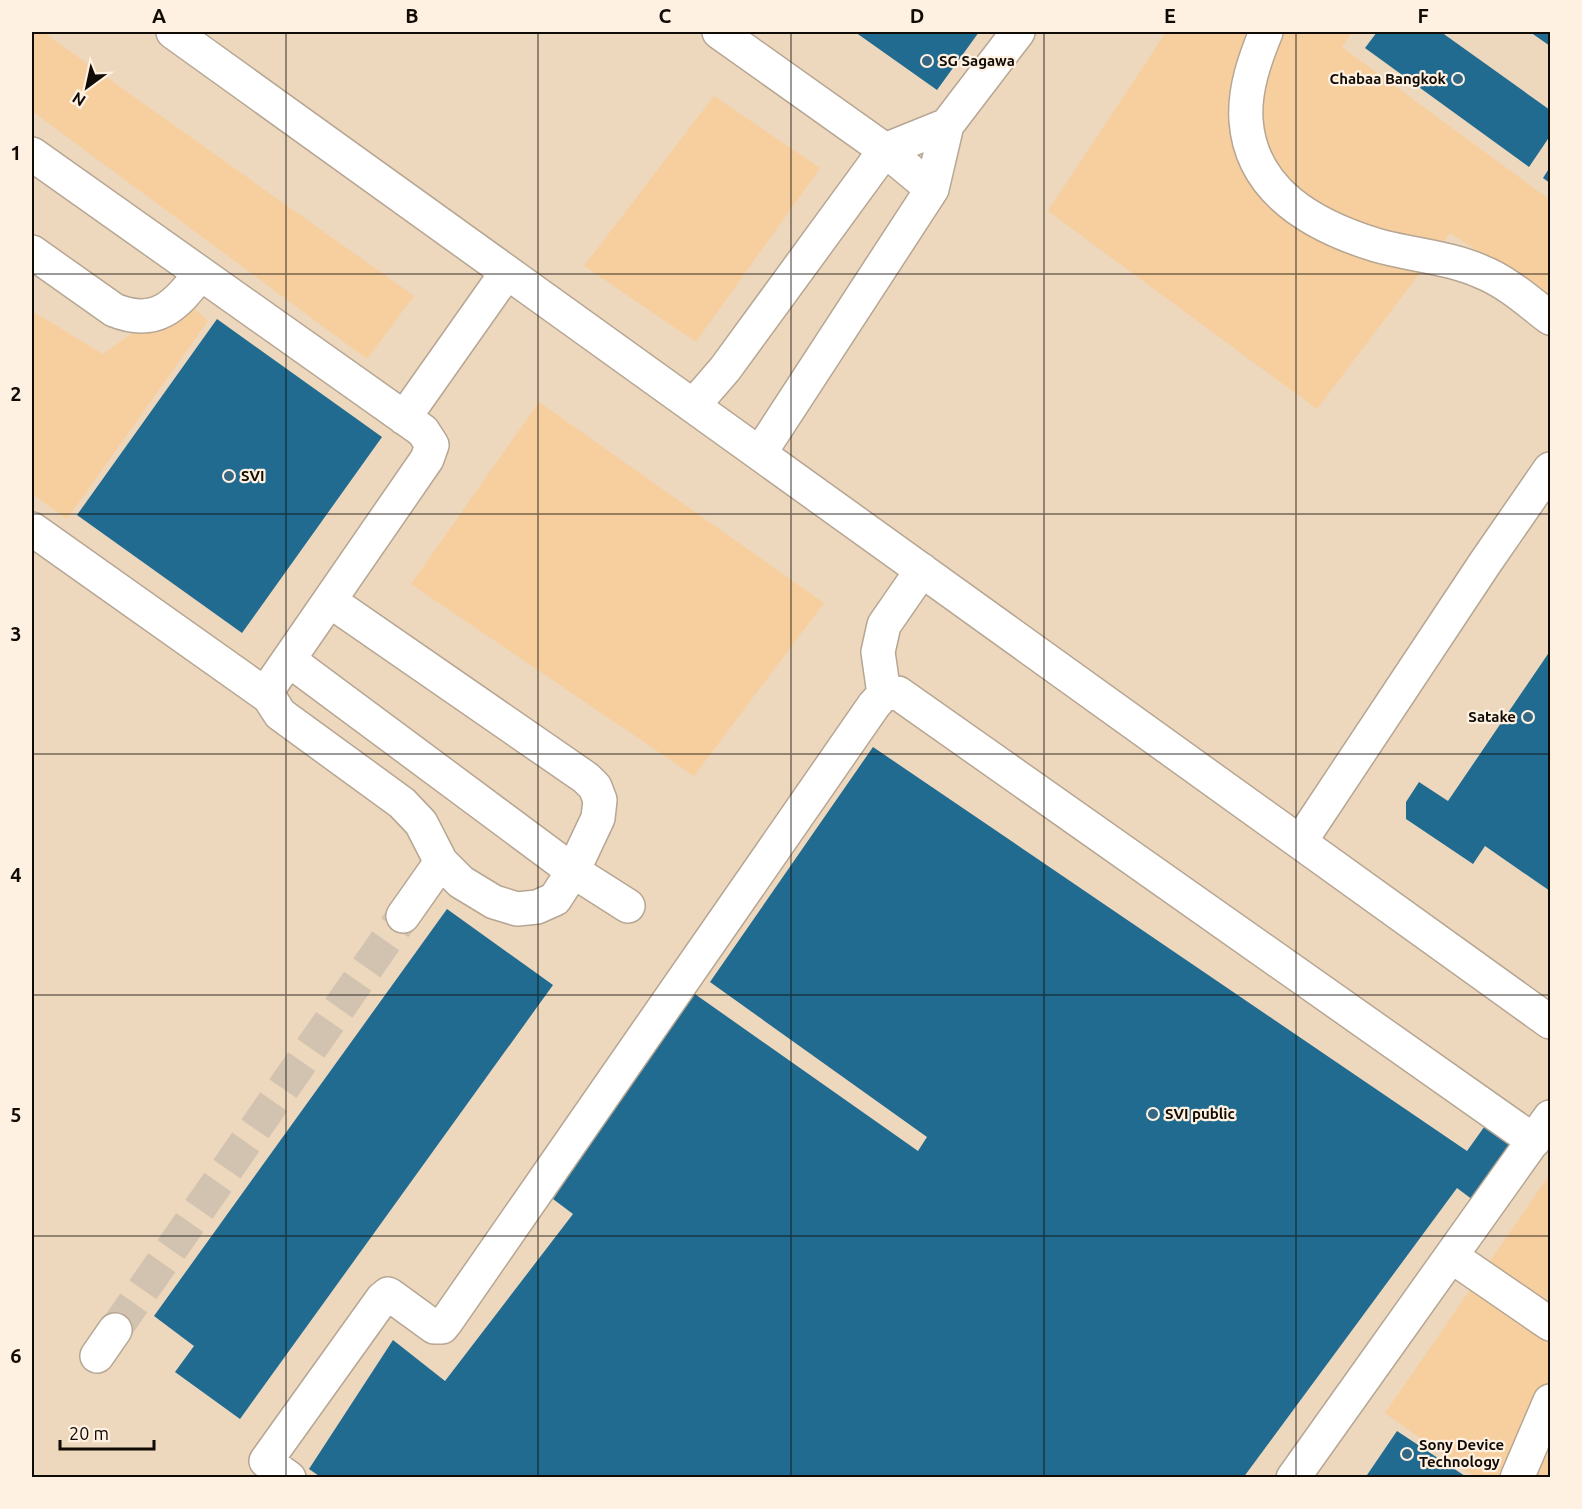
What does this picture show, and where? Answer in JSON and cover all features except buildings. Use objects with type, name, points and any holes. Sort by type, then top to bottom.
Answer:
[{"type":"street","points":[[173,32],[505,275],[760,453],[917,576],[1300,842],[1551,1022]]},
{"type":"street","points":[[719,32],[885,150],[932,189]]},
{"type":"street","points":[[760,453],[932,189],[947,125],[1018,32]]},
{"type":"street","points":[[1266,32],[1248,86],[1246,118],[1249,140],[1258,163],[1274,187],[1292,206],[1314,220],[1340,232],[1377,245],[1445,260],[1482,272],[1512,289],[1551,318]]},
{"type":"street","points":[[693,406],[725,369],[885,150],[947,125]]},
{"type":"street","points":[[32,154],[423,431],[432,445],[427,459],[269,688],[269,697]]},
{"type":"street","points":[[32,252],[114,310],[130,316],[144,317],[161,312],[182,298],[200,274]]},
{"type":"street","points":[[404,418],[505,275]]},
{"type":"street","points":[[1300,842],[1551,469]]},
{"type":"street","points":[[32,529],[269,697],[280,714],[402,803],[421,823],[441,862],[461,882],[494,902],[517,909],[537,907],[555,899],[573,871],[598,818],[600,800],[594,787],[586,778],[330,601]]},
{"type":"street","points":[[884,694],[878,652],[884,625],[917,576]]},
{"type":"street","points":[[289,660],[573,871],[628,906]]},
{"type":"street","points":[[270,1472],[384,1296],[390,1295],[434,1327],[442,1328],[874,705],[884,694],[898,693],[1542,1129],[1293,1478]]},
{"type":"street","points":[[403,916],[441,862]]},
{"type":"street","points":[[1451,1256],[1551,1324]]},
{"type":"street","points":[[1517,1478],[1551,1401]]},
{"type":"shaded area","points":[[32,32],[1550,32],[1550,1477],[32,1477]]},
{"type":"shaded area","points":[[32,32],[43,32],[414,296],[367,359],[32,111]]},
{"type":"shaded area","points":[[1166,32],[1352,32],[1342,47],[1550,200],[1550,298],[1450,233],[1317,409],[1048,211]]},
{"type":"shaded area","points":[[714,96],[820,168],[696,342],[584,266]]},
{"type":"shaded area","points":[[182,298],[208,321],[67,519],[32,494],[32,311],[103,354]]},
{"type":"shaded area","points":[[539,402],[824,603],[694,776],[411,584]]},
{"type":"shaded area","points":[[1550,1174],[1550,1477],[1475,1477],[1385,1413]]},
{"type":"tunnel","points":[[115,1330],[403,916]]},
{"type":"place","name":"SG Sagawa","points":[[927,61]]},
{"type":"place","name":"Chabaa Bangkok","points":[[1458,79]]},
{"type":"place","name":"SVI","points":[[229,476]]},
{"type":"place","name":"Satake","points":[[1528,717]]},
{"type":"place","name":"SVI public","points":[[1153,1114]]},
{"type":"place","name":"Sony Device Technology","points":[[1407,1454]]}]
